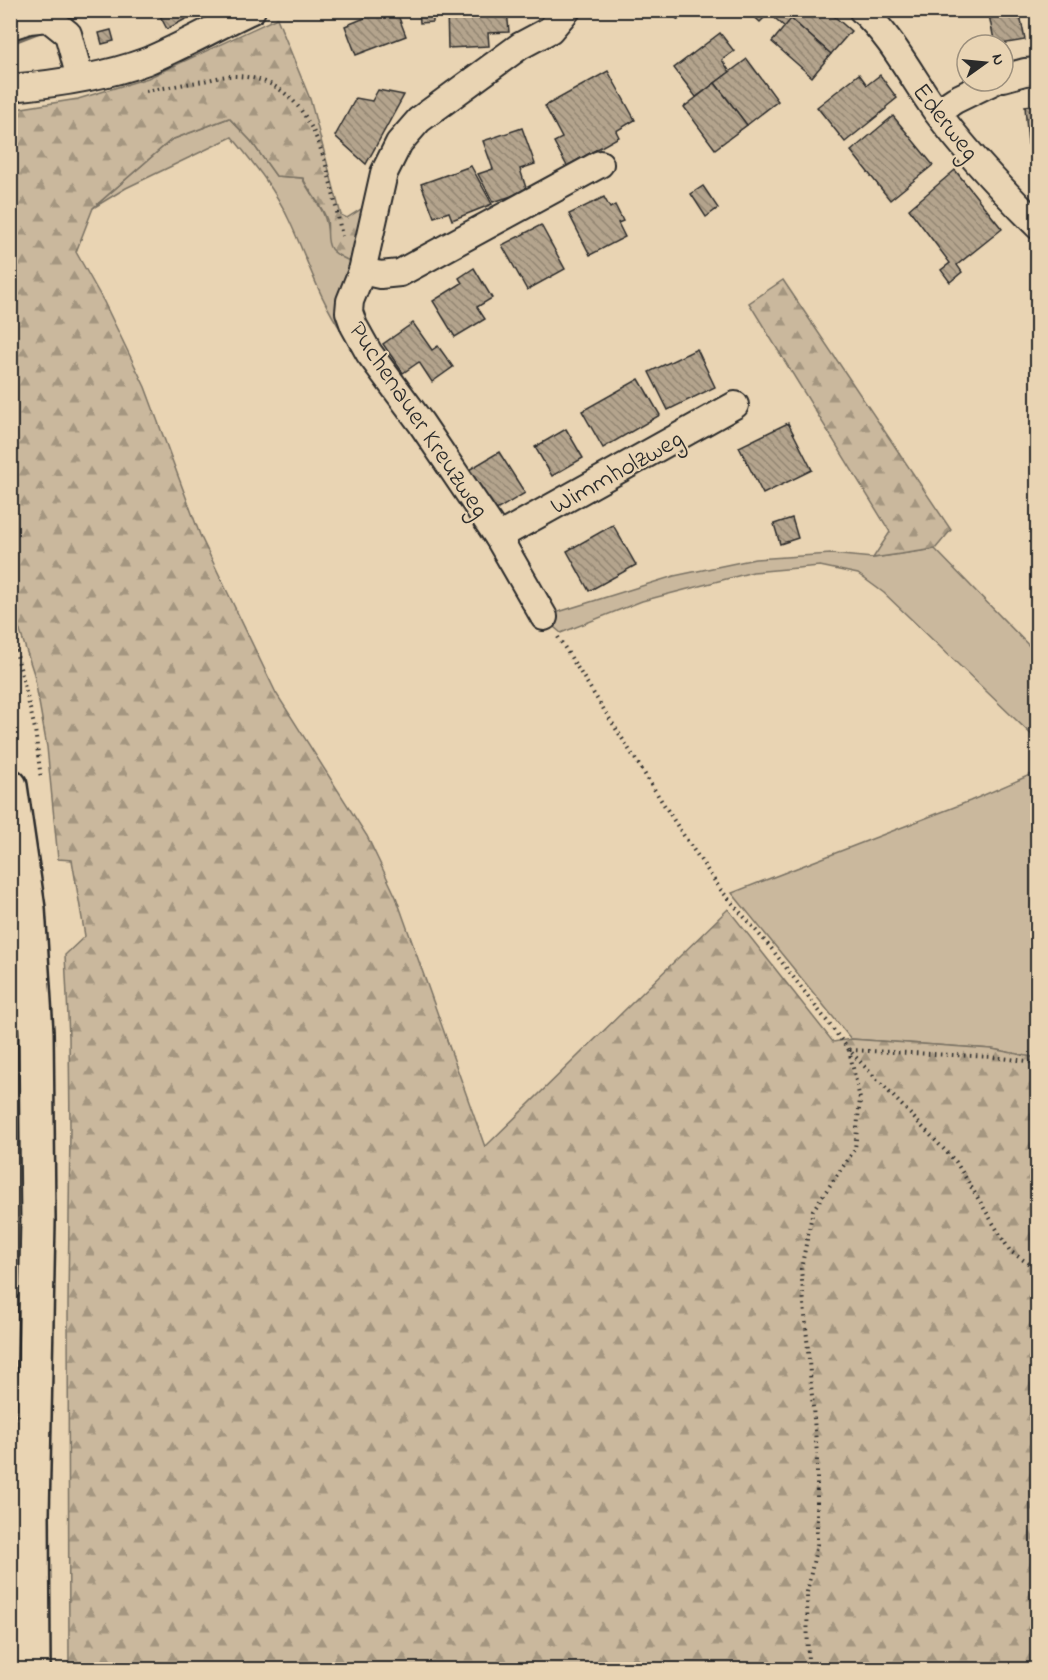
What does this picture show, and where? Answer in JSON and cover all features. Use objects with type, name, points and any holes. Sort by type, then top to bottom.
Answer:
[{"type":"main road","points":[[10,786],[28,909],[36,1033],[38,1220],[32,1515],[33,1670]]},
{"type":"street","points":[[10,88],[117,70],[147,60],[252,10]]},
{"type":"street","name":"Puchenauer Kreuzweg","points":[[544,617],[498,537],[360,338],[351,318],[349,306],[362,271],[384,173],[393,153],[407,132],[418,120],[502,60],[550,30],[567,10]]},
{"type":"street","name":"Ederweg","points":[[862,10],[891,45],[937,112],[1007,195],[1038,225]]},
{"type":"street","points":[[10,26],[29,20],[48,18],[68,34],[80,78]]},
{"type":"street","points":[[1015,75],[1038,71]]},
{"type":"street","points":[[937,112],[969,93]]},
{"type":"street","points":[[362,271],[380,275],[400,273],[600,164]]},
{"type":"street","name":"Wimmholzweg","points":[[498,537],[735,405]]},
{"type":"path","points":[[138,93],[230,76],[255,78],[272,84],[299,107],[318,143],[327,168],[342,237]]},
{"type":"path","points":[[544,617],[721,890],[771,948],[849,1050],[956,1162],[1010,1251],[1038,1270]]},
{"type":"path","points":[[849,1050],[993,1057],[1027,1061],[1038,1065]]},
{"type":"path","points":[[808,1670],[807,1592],[817,1544],[817,1454],[801,1269],[813,1210],[855,1149],[860,1099],[849,1050]]},
{"type":"green space","points":[[277,18],[310,99],[341,215],[347,218],[369,204],[356,264],[339,256],[331,249],[328,242],[327,220],[303,178],[276,176],[251,141],[229,118],[171,140],[93,208],[76,252],[104,302],[145,387],[200,535],[276,693],[367,836],[396,897],[485,1147],[728,909],[833,1042],[851,1039],[992,1049],[1037,1058],[1037,1669],[69,1669],[70,1127],[65,955],[85,936],[72,860],[58,859],[47,747],[34,674],[11,604],[10,110],[78,99],[148,78]]},
{"type":"green space","points":[[229,118],[251,141],[276,176],[302,178],[322,212],[328,237],[356,264],[339,299],[343,333],[320,292],[289,220],[271,187],[232,137],[126,188],[93,208],[171,140]]},
{"type":"green space","points":[[783,280],[951,530],[935,549],[873,558],[890,532],[749,303]]},
{"type":"green space","points":[[935,549],[1037,654],[1037,740],[884,593],[858,574],[820,566],[753,572],[642,601],[561,633],[554,627],[549,617],[555,613],[674,576],[755,559],[831,554],[873,558]]},
{"type":"green space","points":[[1037,772],[1037,1058],[992,1049],[851,1039],[732,893],[970,801]]},
{"type":"building","points":[[157,10],[194,10],[195,14],[167,29]]},
{"type":"building","points":[[384,10],[396,10],[406,36],[356,55],[345,26]]},
{"type":"building","points":[[419,10],[433,10],[433,22],[420,23]]},
{"type":"building","points":[[447,10],[507,10],[509,32],[488,33],[489,46],[448,48]]},
{"type":"building","points":[[663,10],[687,10],[678,20]]},
{"type":"building","points":[[747,10],[796,10],[798,12],[785,27],[769,13],[760,22]]},
{"type":"building","points":[[799,10],[827,10],[851,31],[831,54],[791,19]]},
{"type":"building","points":[[988,10],[1019,10],[1025,40],[1015,42],[1015,33],[993,33]]},
{"type":"building","points":[[791,19],[831,54],[812,77],[772,42]]},
{"type":"building","points":[[111,30],[114,41],[102,44],[99,33]]},
{"type":"building","points":[[720,33],[734,51],[722,60],[730,72],[696,97],[674,68]]},
{"type":"building","points":[[747,59],[778,101],[747,125],[715,83]]},
{"type":"building","points":[[608,71],[635,120],[616,131],[619,137],[567,166],[554,142],[562,138],[545,106]]},
{"type":"building","points":[[859,74],[867,85],[880,75],[897,98],[845,142],[817,107]]},
{"type":"building","points":[[715,83],[747,125],[715,149],[684,107]]},
{"type":"building","points":[[1032,87],[1038,87],[1038,143],[1028,144],[1025,106],[1033,105]]},
{"type":"building","points":[[378,90],[404,95],[366,164],[335,136],[356,98],[372,101]]},
{"type":"building","points":[[893,116],[933,165],[890,200],[851,151]]},
{"type":"building","points":[[522,128],[535,164],[520,169],[527,191],[493,202],[478,174],[493,169],[483,141]]},
{"type":"building","points":[[471,166],[492,204],[452,220],[449,212],[434,217],[421,184]]},
{"type":"building","points":[[955,170],[1002,229],[957,265],[962,272],[950,282],[941,270],[950,263],[909,209]]},
{"type":"building","points":[[703,186],[718,208],[706,217],[691,194]]},
{"type":"building","points":[[604,197],[610,208],[615,205],[623,221],[618,223],[625,237],[590,255],[569,214]]},
{"type":"building","points":[[541,225],[565,269],[527,290],[502,245]]},
{"type":"building","points":[[474,268],[492,298],[477,307],[485,319],[455,337],[433,301],[462,283],[459,278]]},
{"type":"building","points":[[413,323],[432,350],[438,346],[453,367],[432,382],[419,362],[403,373],[383,344]]},
{"type":"building","points":[[697,349],[715,387],[668,410],[649,372]]},
{"type":"building","points":[[639,379],[660,415],[603,448],[582,411]]},
{"type":"building","points":[[788,423],[812,470],[763,494],[739,447]]},
{"type":"building","points":[[566,429],[583,458],[552,476],[535,447]]},
{"type":"building","points":[[499,452],[525,493],[493,512],[467,471]]},
{"type":"building","points":[[792,518],[798,538],[780,544],[774,524]]},
{"type":"building","points":[[613,525],[636,565],[589,591],[567,551]]},
{"type":"waterway","points":[[58,22],[84,10]]},
{"type":"waterway","points":[[10,41],[41,29]]}]
